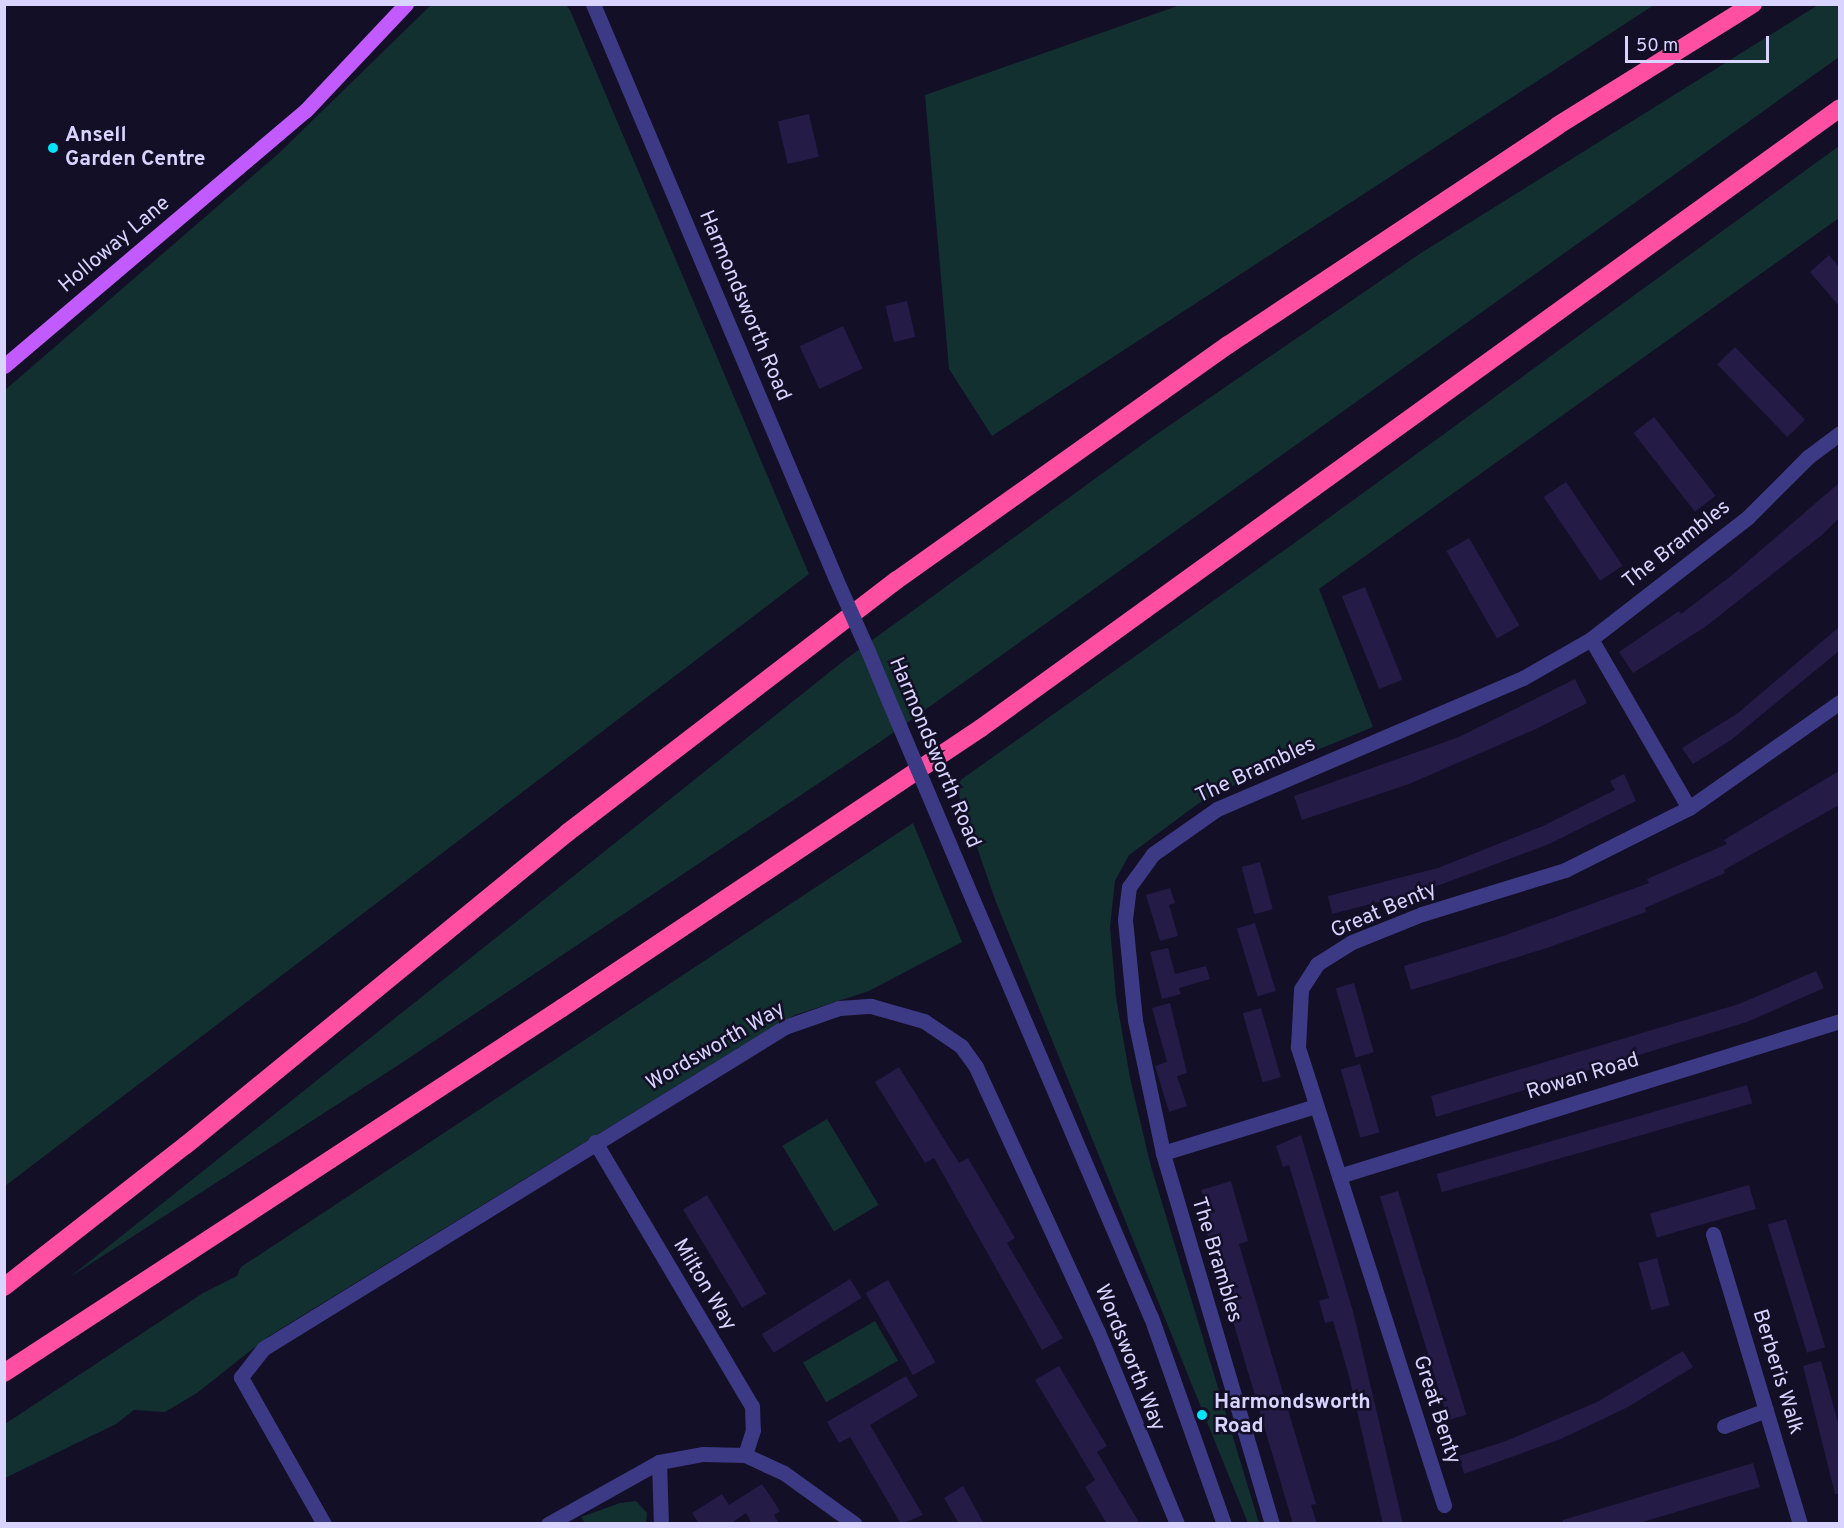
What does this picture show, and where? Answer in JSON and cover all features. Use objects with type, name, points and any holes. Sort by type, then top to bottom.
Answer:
[{"type":"highway","points":[[4,1287],[168,1160],[567,833],[897,580],[1228,345],[1557,126],[1753,4]]},
{"type":"highway","points":[[4,1373],[602,982],[981,728],[1839,108]]},
{"type":"main road","name":"Holloway Lane","points":[[4,366],[306,110],[406,4]]},
{"type":"street","name":"Harmondsworth Road","points":[[593,4],[1151,1317],[1224,1524]]},
{"type":"street","name":"The Brambles","points":[[1272,1524],[1163,1153],[1135,1020],[1125,919],[1129,886],[1152,854],[1216,809],[1523,678],[1591,639],[1748,517],[1808,457],[1839,433]]},
{"type":"street","points":[[1591,639],[1689,808]]},
{"type":"street","name":"Great Benty","points":[[1444,1505],[1298,1047],[1301,989],[1317,964],[1352,942],[1422,914],[1565,870],[1689,808],[1839,702]]},
{"type":"street","name":"Wordsworth Way","points":[[324,1524],[240,1377],[264,1348],[785,1027],[839,1008],[871,1006],[924,1022],[944,1033],[961,1046],[981,1077],[1098,1332],[1177,1524]]},
{"type":"street","name":"Rowan Road","points":[[1339,1176],[1839,1021]]},
{"type":"street","points":[[1163,1153],[1316,1106]]},
{"type":"street","name":"Milton Way","points":[[595,1142],[752,1406],[753,1430],[745,1455]]},
{"type":"street","name":"Berberis Walk","points":[[1713,1234],[1800,1524]]},
{"type":"street","points":[[1724,1426],[1766,1410]]},
{"type":"street","points":[[548,1524],[659,1462],[703,1454],[745,1455],[784,1473],[855,1524]]},
{"type":"street","points":[[659,1462],[661,1524]]},
{"type":"green space","points":[[565,4],[570,10],[809,574],[5,1186],[5,390],[278,154],[431,5]]},
{"type":"green space","points":[[1183,4],[1654,5],[992,436],[949,369],[925,95]]},
{"type":"green space","points":[[1818,5],[1839,5],[1839,57],[880,742],[400,1064],[70,1277],[846,659],[1154,436],[1421,253]]},
{"type":"green space","points":[[1839,146],[1839,218],[1319,589],[1373,727],[1244,780],[1199,803],[1129,855],[1115,881],[1110,927],[1116,997],[1130,1078],[1150,1163],[1259,1523],[1248,1523],[996,902],[955,784],[1293,544]]},
{"type":"green space","points":[[913,823],[962,942],[869,991],[795,1015],[756,1037],[269,1336],[197,1393],[165,1412],[134,1410],[116,1424],[5,1478],[5,1424],[203,1293],[237,1276],[241,1267]]},
{"type":"green space","points":[[827,1119],[879,1205],[834,1231],[782,1146]]},
{"type":"green space","points":[[875,1321],[898,1361],[826,1402],[803,1362]]},
{"type":"green space","points":[[636,1501],[647,1513],[646,1523],[585,1523],[581,1517],[620,1503]]},
{"type":"building","points":[[809,114],[819,157],[788,164],[778,121]]},
{"type":"building","points":[[1829,255],[1839,267],[1839,306],[1810,272]]},
{"type":"building","points":[[907,301],[915,337],[894,342],[886,306]]},
{"type":"building","points":[[843,326],[863,369],[819,389],[799,346]]},
{"type":"building","points":[[1735,347],[1805,420],[1787,437],[1717,364]]},
{"type":"building","points":[[1654,417],[1716,496],[1695,512],[1634,433]]},
{"type":"building","points":[[1566,482],[1622,566],[1600,581],[1544,497]]},
{"type":"building","points":[[1839,483],[1839,518],[1822,535],[1705,627],[1633,673],[1619,652],[1679,611],[1681,614],[1732,575]]},
{"type":"building","points":[[1469,538],[1520,625],[1497,638],[1446,551]]},
{"type":"building","points":[[1365,587],[1402,680],[1379,689],[1342,596]]},
{"type":"building","points":[[1839,627],[1839,651],[1731,740],[1693,764],[1682,748],[1738,713]]},
{"type":"building","points":[[1575,679],[1587,703],[1538,728],[1409,784],[1302,820],[1294,796],[1459,737]]},
{"type":"building","points":[[1839,771],[1839,805],[1724,870],[1725,873],[1645,908],[1646,912],[1547,948],[1411,990],[1404,966],[1503,936],[1649,883],[1647,879],[1727,844],[1724,840]]},
{"type":"building","points":[[1624,774],[1636,801],[1549,844],[1429,889],[1332,914],[1328,896],[1438,868],[1543,826],[1615,790],[1610,781]]},
{"type":"building","points":[[1260,862],[1273,909],[1254,914],[1242,867]]},
{"type":"building","points":[[1170,888],[1175,903],[1169,905],[1178,936],[1160,941],[1146,895]]},
{"type":"building","points":[[1255,923],[1276,991],[1258,996],[1237,929]]},
{"type":"building","points":[[1168,948],[1175,974],[1206,966],[1210,979],[1179,988],[1181,994],[1162,999],[1150,952]]},
{"type":"building","points":[[1816,971],[1824,988],[1747,1022],[1436,1117],[1431,1096],[1739,1004]]},
{"type":"building","points":[[1354,983],[1374,1052],[1356,1057],[1336,988]]},
{"type":"building","points":[[1170,1003],[1187,1073],[1177,1076],[1187,1106],[1169,1112],[1155,1066],[1167,1062],[1152,1008]]},
{"type":"building","points":[[1261,1008],[1281,1077],[1263,1082],[1243,1013]]},
{"type":"building","points":[[1360,1064],[1380,1132],[1360,1138],[1341,1070]]},
{"type":"building","points":[[899,1067],[959,1163],[968,1158],[1015,1238],[1007,1243],[1063,1338],[1042,1350],[934,1158],[925,1163],[875,1082]]},
{"type":"building","points":[[1747,1085],[1752,1103],[1442,1192],[1437,1174]]},
{"type":"building","points":[[1301,1135],[1354,1315],[1403,1524],[1383,1524],[1349,1376],[1333,1321],[1325,1323],[1319,1301],[1329,1298],[1289,1165],[1283,1167],[1276,1146]]},
{"type":"building","points":[[1231,1181],[1248,1241],[1239,1244],[1316,1504],[1311,1505],[1317,1524],[1293,1524],[1206,1230],[1213,1228],[1201,1190]]},
{"type":"building","points":[[1749,1185],[1756,1209],[1657,1237],[1650,1213]]},
{"type":"building","points":[[1398,1191],[1466,1415],[1448,1420],[1380,1197]]},
{"type":"building","points":[[707,1195],[766,1294],[742,1308],[683,1209]]},
{"type":"building","points":[[1786,1219],[1825,1347],[1807,1353],[1768,1225]]},
{"type":"building","points":[[1657,1258],[1670,1305],[1651,1310],[1639,1263]]},
{"type":"building","points":[[850,1279],[862,1298],[773,1353],[762,1334]]},
{"type":"building","points":[[888,1280],[936,1362],[913,1375],[865,1293]]},
{"type":"building","points":[[1683,1351],[1693,1367],[1628,1407],[1561,1439],[1464,1474],[1459,1456],[1506,1441],[1597,1402]]},
{"type":"building","points":[[1821,1361],[1839,1426],[1839,1494],[1835,1494],[1803,1366]]},
{"type":"building","points":[[1059,1366],[1107,1446],[1097,1452],[1140,1524],[1107,1524],[1085,1487],[1095,1480],[1035,1380]]},
{"type":"building","points":[[906,1376],[918,1396],[870,1425],[923,1515],[901,1524],[850,1437],[839,1443],[827,1422]]},
{"type":"building","points":[[1753,1463],[1760,1487],[1636,1524],[1563,1524],[1563,1520]]},
{"type":"building","points":[[762,1484],[780,1511],[774,1515],[779,1524],[752,1524],[746,1513],[730,1524],[699,1524],[692,1513],[722,1494],[729,1505]]},
{"type":"building","points":[[963,1486],[984,1524],[959,1524],[944,1498]]},
{"type":"place","name":"Ansell Garden Centre","points":[[53,148]]},
{"type":"place","name":"Harmondsworth Road","points":[[1202,1415]]}]
